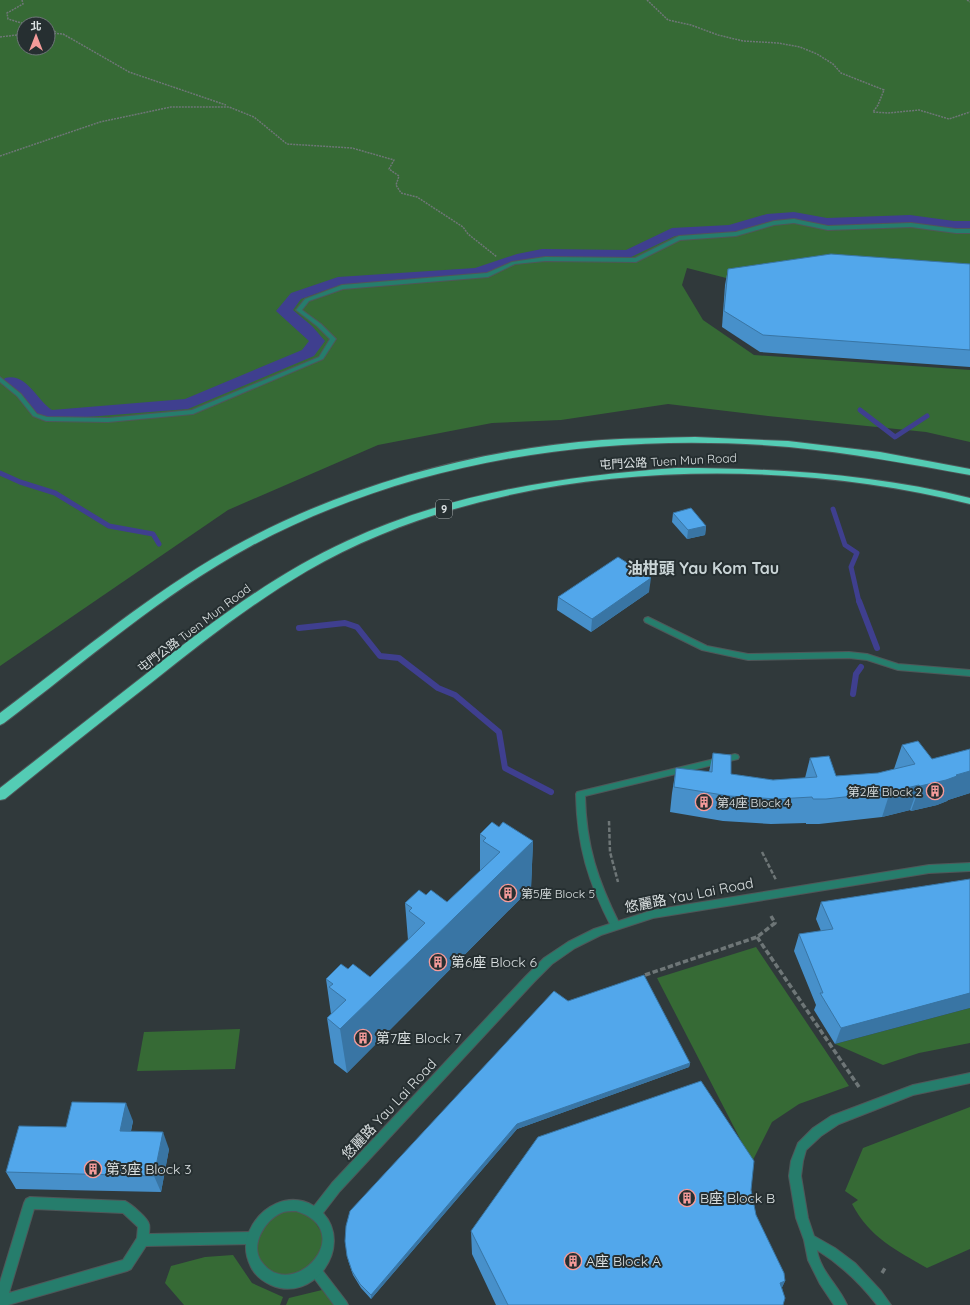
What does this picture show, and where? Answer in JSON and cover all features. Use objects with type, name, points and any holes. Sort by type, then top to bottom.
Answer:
[{"type":"highway","name":"屯門公路 Tuen Mun Road","points":[[0,720],[161,597],[246,544],[274,529],[336,502],[441,470],[497,458],[567,448],[621,443],[695,441],[750,442],[837,449],[901,458],[970,472]]},
{"type":"highway","name":"屯門公路 Tuen Mun Road","points":[[0,795],[216,625],[250,601],[305,568],[364,538],[400,523],[442,510],[482,499],[558,483],[625,474],[718,470],[781,472],[861,481],[892,485],[970,501]]},
{"type":"street","points":[[0,379],[19,395],[35,415],[46,419],[108,420],[193,412],[321,358],[333,340],[319,325],[299,310],[307,300],[342,287],[488,275],[514,263],[545,259],[636,260],[679,238],[736,234],[774,223],[794,221],[828,228],[911,224],[956,231],[970,230]]},
{"type":"street","points":[[648,620],[705,648],[748,657],[849,655],[868,657],[898,666],[911,668],[970,673]]},
{"type":"street","points":[[616,925],[596,885],[588,861],[582,838],[580,794],[734,756]]},
{"type":"street","name":"悠麗路 Yau Lai Road","points":[[316,1212],[336,1187],[548,961],[570,946],[616,925],[653,914],[930,869],[970,867]]},
{"type":"street","points":[[841,1305],[824,1280],[812,1256],[810,1240],[802,1218],[795,1176],[797,1161],[802,1147],[817,1132],[835,1120],[913,1090],[970,1078]]},
{"type":"street","points":[[30,1202],[125,1207],[144,1225],[142,1240],[127,1265],[1,1301],[30,1202]]},
{"type":"street","points":[[296,1205],[306,1207],[316,1212],[322,1220],[327,1229],[327,1251],[315,1270],[305,1278],[293,1282],[280,1282],[269,1279],[260,1272],[254,1262],[251,1250],[252,1238],[257,1226],[274,1210],[284,1206],[296,1205]]},
{"type":"street","points":[[142,1240],[252,1238]]},
{"type":"street","points":[[810,1240],[827,1248],[859,1275],[871,1286],[884,1305]]},
{"type":"street","points":[[315,1270],[342,1305]]},
{"type":"path","points":[[16,21],[8,18],[7,13],[23,4],[22,0]]},
{"type":"path","points":[[647,0],[668,20],[691,25],[718,35],[743,41],[778,43],[800,47],[817,54],[833,64],[841,73],[884,90],[878,105],[873,112],[888,114],[919,110],[949,119],[970,112]]},
{"type":"path","points":[[56,32],[64,34],[129,72],[254,117],[287,144],[352,148],[394,160],[389,169],[400,176],[396,185],[400,193],[417,197],[463,227],[468,234],[495,256],[500,258]]},
{"type":"path","points":[[56,34],[64,34]]},
{"type":"path","points":[[0,37],[16,35]]},
{"type":"path","points":[[0,156],[100,122],[171,107],[229,107]]},
{"type":"path","points":[[609,821],[610,852],[618,882]]},
{"type":"path","points":[[762,852],[776,880]]},
{"type":"path","points":[[645,975],[757,937],[775,923],[771,916]]},
{"type":"path","points":[[757,937],[859,1087]]},
{"type":"path","points":[[882,1272],[885,1268]]},
{"type":"green space","points":[[0,0],[970,0],[970,266],[738,281],[687,268],[682,285],[703,320],[754,355],[970,370],[970,442],[926,432],[668,404],[561,420],[492,423],[378,445],[228,510],[0,666]]},
{"type":"green space","points":[[756,947],[849,1086],[799,1104],[772,1122],[752,1162],[657,978]]},
{"type":"green space","points":[[970,1008],[970,1043],[919,1053],[883,1065],[835,1044]]},
{"type":"green space","points":[[240,1029],[235,1069],[137,1071],[144,1032]]},
{"type":"green space","points":[[970,1107],[970,1249],[927,1268],[894,1249],[875,1234],[859,1216],[852,1204],[858,1200],[845,1191],[863,1148]]},
{"type":"green space","points":[[291,1210],[302,1212],[311,1216],[322,1233],[323,1243],[315,1263],[296,1276],[275,1275],[260,1262],[256,1247],[257,1240],[268,1221],[279,1213]]},
{"type":"green space","points":[[233,1255],[252,1283],[283,1297],[280,1305],[184,1305],[165,1283],[171,1266],[205,1257]]},
{"type":"green space","points":[[322,1290],[335,1305],[286,1305],[289,1298]]},
{"type":"building","points":[[831,254],[970,264],[970,350],[763,335],[724,311],[728,269]]},
{"type":"building","points":[[691,508],[706,526],[688,530],[673,513]]},
{"type":"building","points":[[618,557],[651,578],[592,619],[558,597]]},
{"type":"building","points":[[918,741],[932,759],[970,749],[970,771],[946,780],[890,792],[826,799],[813,799],[812,797],[777,799],[729,796],[674,787],[676,768],[712,772],[713,753],[731,755],[731,774],[773,780],[817,777],[810,758],[829,756],[836,776],[878,773],[915,764],[902,745]]},
{"type":"building","points":[[492,822],[499,827],[503,822],[533,841],[340,1029],[327,1018],[346,1000],[329,987],[333,984],[326,979],[341,964],[348,969],[353,964],[370,977],[425,923],[409,911],[412,908],[405,903],[419,890],[426,895],[431,890],[447,902],[500,852],[483,841],[486,838],[480,834]]},
{"type":"building","points":[[970,879],[970,993],[841,1028],[820,993],[823,993],[799,934],[833,929],[821,902]]},
{"type":"building","points":[[644,975],[690,1063],[517,1124],[371,1295],[360,1284],[352,1271],[347,1256],[345,1241],[346,1226],[350,1211],[554,991],[568,1001]]},
{"type":"building","points":[[701,1081],[754,1161],[751,1190],[756,1215],[784,1273],[785,1281],[780,1283],[785,1298],[783,1305],[508,1305],[471,1231],[538,1137]]},
{"type":"building","name":"第3座 Block 3","points":[[72,1102],[126,1103],[120,1131],[163,1132],[154,1176],[6,1172],[19,1126],[66,1127]]},
{"type":"waterway","points":[[11,381],[21,387],[40,409],[49,415],[188,404],[308,353],[317,341],[306,329],[284,311],[296,296],[338,281],[477,272],[522,257],[542,253],[629,254],[672,232],[730,229],[767,218],[794,216],[827,222],[910,219],[954,225],[970,225]]},
{"type":"waterway","points":[[860,410],[895,437],[927,416]]},
{"type":"waterway","points":[[0,473],[20,482],[55,493],[109,526],[153,534],[159,544]]},
{"type":"waterway","points":[[833,509],[845,545],[857,553],[851,567],[859,602]]},
{"type":"waterway","points":[[859,601],[877,648]]},
{"type":"waterway","points":[[299,628],[345,623],[357,627],[380,656],[399,658],[438,688],[455,695],[499,732],[505,768],[551,792]]},
{"type":"waterway","points":[[853,694],[856,674],[861,667]]},
{"type":"place","name":"第2座 Block 2","points":[[935,791]]},
{"type":"place","name":"第4座 Block 4","points":[[704,802]]},
{"type":"place","name":"第5座 Block 5","points":[[508,893]]},
{"type":"place","name":"第6座 Block 6","points":[[438,962]]},
{"type":"place","name":"第7座 Block 7","points":[[363,1038]]},
{"type":"place","name":"第3座 Block 3","points":[[93,1169]]},
{"type":"place","name":"B座 Block B","points":[[687,1198]]},
{"type":"place","name":"A座 Block A","points":[[573,1261]]},
{"type":"district","name":"油柑頭 Yau Kom Tau","points":[[703,568]]}]
